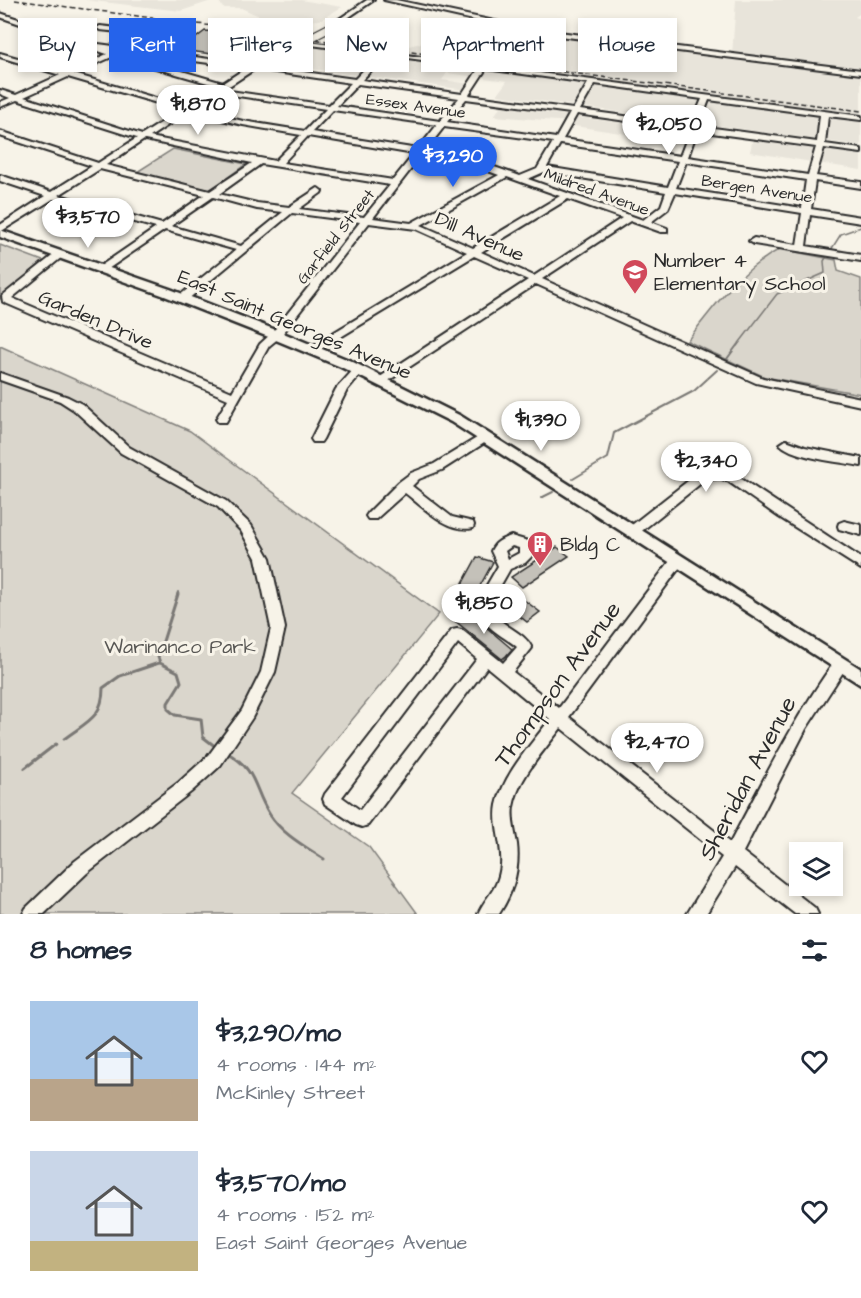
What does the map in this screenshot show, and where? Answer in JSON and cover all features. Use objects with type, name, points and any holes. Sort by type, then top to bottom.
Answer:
[{"type":"main road","name":"East Saint Georges Avenue","points":[[0,231],[59,255],[183,298],[276,335],[359,370],[456,419],[861,678]]},
{"type":"street","points":[[313,36],[331,27],[370,0]]},
{"type":"street","points":[[387,0],[527,30],[861,72]]},
{"type":"street","points":[[1,16],[18,21]]},
{"type":"street","points":[[100,28],[109,29]]},
{"type":"street","points":[[0,55],[66,76],[243,123],[462,159],[507,174]]},
{"type":"street","points":[[0,105],[109,55]]},
{"type":"street","points":[[177,72],[225,86]]},
{"type":"street","points":[[0,231],[247,72]]},
{"type":"street","points":[[291,72],[861,151]]},
{"type":"street","points":[[277,164],[365,72]]},
{"type":"street","name":"Garfield Street","points":[[222,419],[265,344],[276,335],[465,95],[480,72]]},
{"type":"street","points":[[524,72],[861,118]]},
{"type":"street","points":[[521,179],[541,169],[592,82]]},
{"type":"street","name":"Essex Avenue","points":[[217,91],[861,185]]},
{"type":"street","points":[[0,92],[145,138],[259,162],[396,183]]},
{"type":"street","points":[[645,224],[665,207],[706,97]]},
{"type":"street","points":[[801,249],[811,178],[821,145],[824,113]]},
{"type":"street","name":"Dill Avenue","points":[[0,133],[101,166],[257,206],[413,226],[759,381],[861,402]]},
{"type":"street","points":[[102,269],[259,162]]},
{"type":"street","name":"Bergen Avenue","points":[[541,169],[861,220]]},
{"type":"street","points":[[413,226],[507,174]]},
{"type":"street","name":"Mildred Avenue","points":[[507,174],[664,230]]},
{"type":"street","points":[[0,178],[53,196],[243,249]]},
{"type":"street","points":[[183,298],[291,210],[318,191]]},
{"type":"street","points":[[312,350],[567,196]]},
{"type":"street","points":[[381,381],[629,218]]},
{"type":"street","points":[[754,241],[861,258]]},
{"type":"street","name":"Garden Drive","points":[[59,255],[8,296],[7,300],[235,398]]},
{"type":"street","points":[[317,439],[342,389],[359,370]]},
{"type":"street","points":[[0,376],[64,399],[78,407],[125,450],[222,504],[246,528],[263,558],[278,628],[268,672],[247,714],[213,760],[185,787],[81,867],[32,914]]},
{"type":"street","points":[[372,516],[415,476],[438,467],[485,437]]},
{"type":"street","points":[[786,444],[802,450],[861,462]]},
{"type":"street","points":[[633,531],[702,476],[714,473],[733,479],[861,564]]},
{"type":"street","points":[[403,485],[448,520],[468,525]]},
{"type":"street","points":[[844,526],[861,530]]},
{"type":"street","name":"Thompson Avenue","points":[[487,914],[493,908],[505,884],[510,853],[504,813],[507,797],[522,769],[678,560]]},
{"type":"street","points":[[503,673],[525,648],[522,642],[488,617],[484,610],[483,604],[505,566]]},
{"type":"street","points":[[486,658],[362,820],[331,799],[457,634],[486,658],[503,673],[559,719],[808,914]]},
{"type":"street","name":"Sheridan Avenue","points":[[696,914],[716,886],[807,714],[840,665]]},
{"type":"shaded area","points":[[85,0],[214,0],[181,11]]},
{"type":"shaded area","points":[[218,0],[301,0],[342,7],[320,20],[313,20],[313,18],[264,18],[241,8],[223,8]]},
{"type":"shaded area","points":[[736,0],[861,0],[861,13],[855,17],[861,19],[861,146],[497,95],[507,81],[447,73],[442,80],[470,84],[466,90],[332,72],[409,72],[409,46],[421,43],[421,72],[566,72],[566,37],[578,39],[578,72],[677,72],[677,51],[689,53],[691,50],[732,55]]},
{"type":"shaded area","points":[[318,40],[325,41],[325,71],[313,69],[313,43]]},
{"type":"shaded area","points":[[501,106],[691,133],[688,141],[653,138],[568,125],[569,122],[494,116]]},
{"type":"shaded area","points":[[753,138],[861,153],[861,170],[750,152]]},
{"type":"green space","points":[[97,50],[107,53],[97,58]]},
{"type":"green space","points":[[173,149],[246,164],[210,190],[137,172]]},
{"type":"green space","points":[[0,245],[43,261],[0,299]]},
{"type":"green space","points":[[780,249],[836,260],[838,271],[861,279],[861,394],[765,377],[687,341],[740,278]]},
{"type":"green space","name":"Warinanco Park","points":[[0,346],[190,431],[439,614],[292,793],[369,847],[418,914],[0,914]]},
{"type":"building","points":[[208,31],[208,54],[196,52],[196,38]]},
{"type":"building","name":"Bldg C","points":[[557,547],[569,556],[522,587],[511,577]]},
{"type":"building","points":[[477,557],[493,562],[469,606],[453,601]]},
{"type":"building","points":[[516,594],[540,612],[527,622],[503,603]]},
{"type":"building","points":[[467,611],[512,649],[506,656],[502,659],[454,620]]},
{"type":"waterway","points":[[737,346],[777,294],[825,273],[824,261],[841,234],[861,227]]},
{"type":"waterway","points":[[724,363],[738,344]]},
{"type":"waterway","points":[[573,479],[608,458],[614,433],[694,391],[717,370]]},
{"type":"waterway","points":[[541,498],[553,492]]},
{"type":"waterway","points":[[178,594],[158,657],[160,663],[178,672],[181,682],[168,703],[168,709],[175,715],[201,719],[203,737],[216,747]]},
{"type":"waterway","points":[[64,739],[96,713],[100,706],[103,688],[120,676],[159,663]]},
{"type":"waterway","points":[[25,768],[56,744]]},
{"type":"waterway","points":[[226,752],[237,759],[250,773],[264,805],[275,822],[295,840],[324,859]]},
{"type":"railway","points":[[15,0],[861,111]]},
{"type":"place","name":"Number 4 Elementary School","points":[[635,295]]},
{"type":"place","name":"Bldg C","points":[[540,567]]}]
